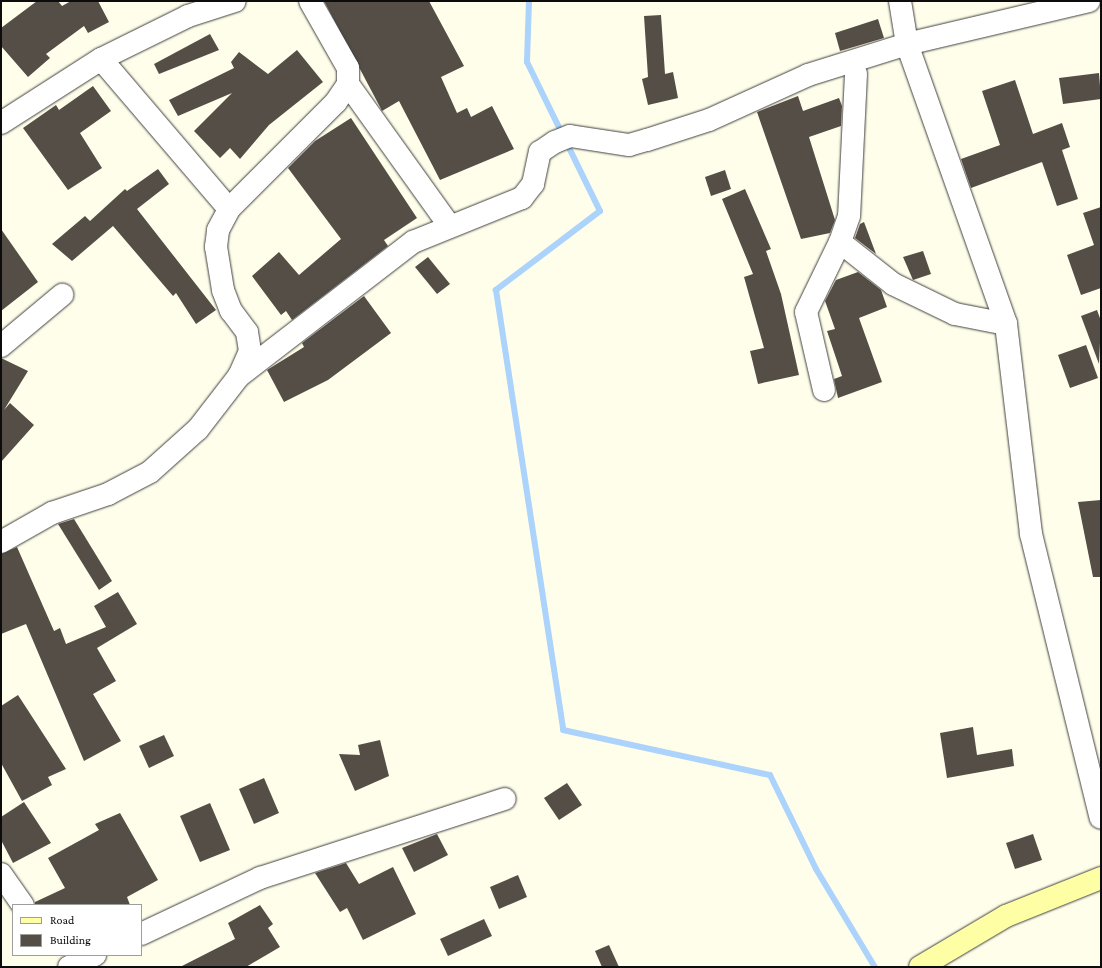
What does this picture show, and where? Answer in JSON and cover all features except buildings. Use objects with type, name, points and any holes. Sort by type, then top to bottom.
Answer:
[{"type":"street","points":[[1,123],[101,59],[188,16],[235,1]]},
{"type":"street","points":[[1,542],[52,513],[108,494],[150,472],[198,429],[239,376],[250,351],[247,332],[231,311],[224,290],[216,247],[218,230],[229,209],[336,102],[348,84],[348,68],[310,1]]},
{"type":"street","points":[[900,1],[907,44],[1006,324],[1031,534],[1101,818]]},
{"type":"street","points":[[709,120],[753,98],[808,75],[907,44],[1089,1]]},
{"type":"street","points":[[101,59],[229,209]]},
{"type":"street","points":[[753,98],[856,74]]},
{"type":"street","points":[[239,376],[413,242],[449,225],[522,198],[533,184],[540,152],[562,139],[629,145],[856,74]]},
{"type":"street","points":[[824,390],[806,312],[840,242],[849,216],[856,74]]},
{"type":"street","points":[[348,84],[449,225]]},
{"type":"street","points":[[840,242],[894,284],[955,314],[1006,324]]},
{"type":"street","points":[[1,346],[62,295]]},
{"type":"street","points":[[142,934],[260,878],[505,799]]},
{"type":"street","points":[[1,874],[22,904]]},
{"type":"street","points":[[920,967],[1006,916],[1101,878]]},
{"type":"street","points":[[59,956],[68,967],[93,956]]},
{"type":"waterway","points":[[529,1],[527,62],[600,211],[496,290],[563,730],[770,775],[816,869],[875,967]]}]
